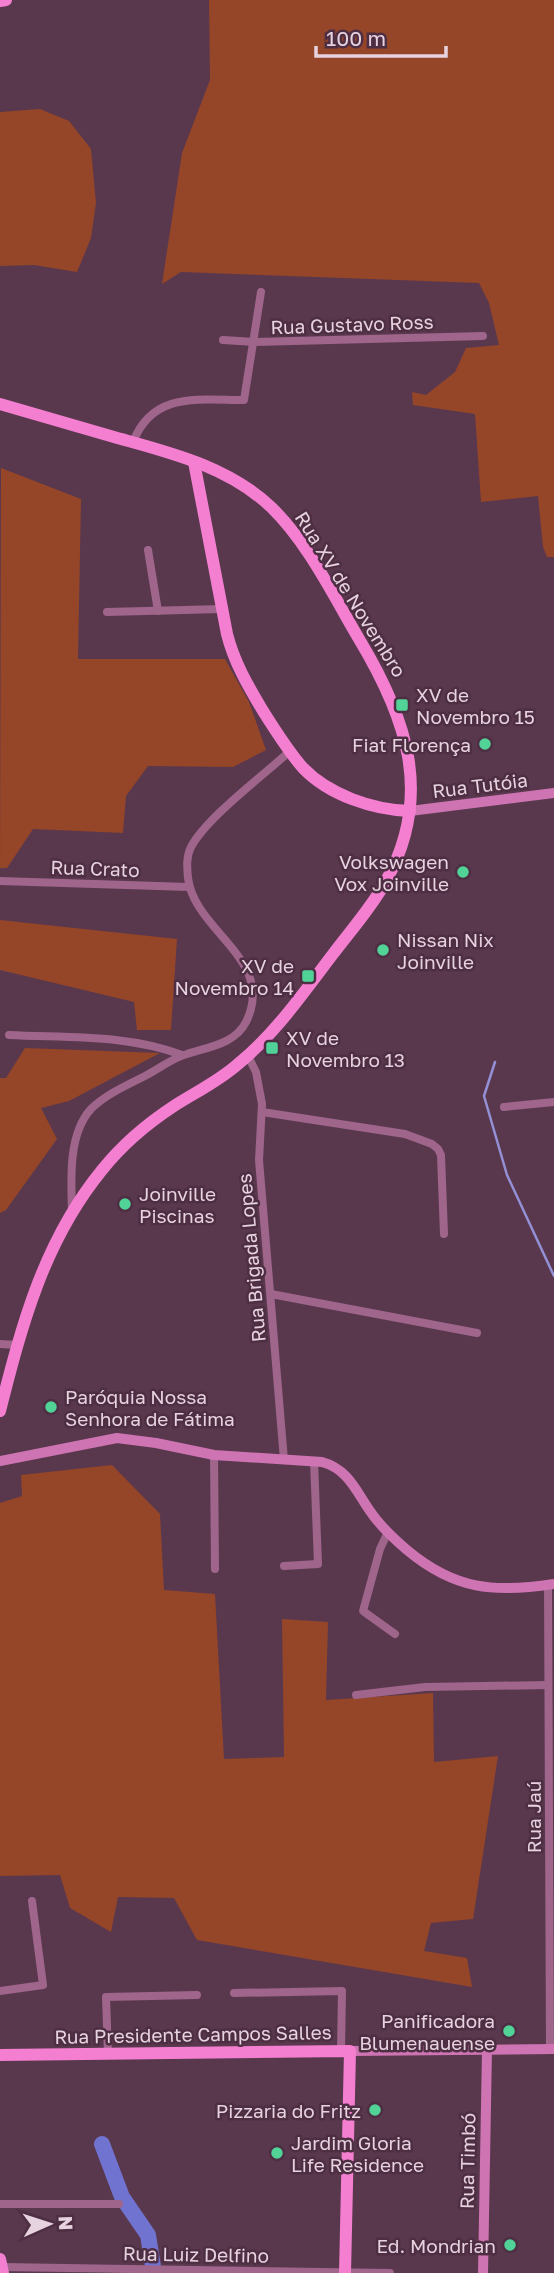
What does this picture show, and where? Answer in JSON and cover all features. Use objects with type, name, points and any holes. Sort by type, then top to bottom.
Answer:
[{"type":"main road","points":[[0,1],[6,0]]},
{"type":"main road","name":"Rua XV de Novembro","points":[[0,404],[194,461],[227,475],[261,498],[284,520],[309,556],[367,651],[396,709],[411,768],[410,811],[400,850],[385,884],[284,1018],[248,1056],[227,1073],[172,1107],[138,1133],[103,1168],[72,1211],[45,1262],[2,1396],[0,1411]]},
{"type":"main road","points":[[194,461],[222,609],[231,648],[241,672],[290,751],[312,775],[332,789],[379,808],[410,811]]},
{"type":"main road","points":[[345,2273],[346,2051]]},
{"type":"main road","name":"Rua Presidente Campos Salles","points":[[0,2055],[346,2051]]},
{"type":"street","points":[[133,442],[151,415],[172,403],[185,400],[244,400],[261,292]]},
{"type":"street","name":"Rua Gustavo Ross","points":[[223,340],[255,342],[482,336]]},
{"type":"street","points":[[148,550],[158,611]]},
{"type":"street","points":[[107,612],[222,609]]},
{"type":"street","points":[[72,1211],[71,1186],[76,1144],[85,1116],[106,1098],[182,1055],[233,1037],[248,1018],[252,992],[249,978],[238,953],[200,911],[189,887],[187,861],[197,838],[213,820],[290,751]]},
{"type":"street","name":"Rua Tutóia","points":[[410,811],[554,793]]},
{"type":"street","name":"Rua Crato","points":[[0,881],[189,887]]},
{"type":"street","points":[[9,1035],[133,1042],[158,1046],[182,1055]]},
{"type":"street","name":"Rua Brigada Lopes","points":[[248,1056],[261,1088],[258,1160],[284,1460]]},
{"type":"street","points":[[504,1107],[554,1102]]},
{"type":"street","points":[[262,1112],[405,1134],[432,1144],[441,1155],[444,1234]]},
{"type":"street","points":[[271,1294],[477,1333]]},
{"type":"street","points":[[0,1344],[18,1345]]},
{"type":"street","points":[[0,1461],[117,1438],[214,1455],[314,1461],[335,1467],[345,1474],[387,1532],[424,1563],[463,1584],[509,1588],[551,1584]]},
{"type":"street","points":[[0,1451],[24,1457]]},
{"type":"street","points":[[214,1455],[215,1569]]},
{"type":"street","points":[[284,1566],[318,1564],[314,1461]]},
{"type":"street","points":[[387,1532],[363,1611],[395,1634]]},
{"type":"street","name":"Rua Jaú","points":[[551,1584],[552,2049]]},
{"type":"street","points":[[356,1695],[425,1687],[550,1690]]},
{"type":"street","points":[[0,1991],[43,1985],[32,1901]]},
{"type":"street","points":[[234,1993],[341,1992],[346,2051]]},
{"type":"street","points":[[108,2054],[106,1997],[197,1995]]},
{"type":"street","name":"Rua Timbó","points":[[483,2273],[487,2049]]},
{"type":"street","name":"Rua Presidente Campos Salles","points":[[346,2051],[552,2049]]},
{"type":"street","points":[[0,2204],[118,2204]]},
{"type":"street","name":"Rua Luiz Delfino","points":[[2,2266],[390,2273]]},
{"type":"shaded area","points":[[209,0],[554,0],[554,557],[547,557],[543,547],[538,496],[481,502],[475,414],[413,405],[412,392],[426,395],[455,372],[466,348],[499,345],[489,303],[479,283],[181,272],[162,284],[182,153],[210,80]]},
{"type":"shaded area","points":[[40,109],[69,121],[91,149],[96,203],[91,238],[77,272],[34,265],[0,266],[0,112]]},
{"type":"shaded area","points":[[1,468],[81,499],[78,659],[225,659],[249,702],[266,750],[233,767],[148,766],[126,796],[123,833],[33,829],[7,868],[0,868]]},
{"type":"shaded area","points":[[0,920],[177,939],[171,1030],[137,1030],[134,1002],[0,970]]},
{"type":"shaded area","points":[[25,1048],[160,1053],[69,1101],[41,1108],[57,1139],[6,1210],[0,1213],[0,1078],[6,1078]]},
{"type":"shaded area","points":[[112,1465],[160,1514],[164,1590],[215,1594],[224,1759],[284,1757],[282,1619],[328,1622],[326,1700],[433,1693],[434,1762],[498,1756],[473,1919],[431,1923],[424,1951],[467,1958],[472,1987],[197,1940],[174,1898],[118,1897],[111,1932],[70,1908],[60,1875],[0,1876],[0,1503],[22,1496],[21,1475]]},
{"type":"waterway","points":[[495,1062],[484,1096],[507,1175],[554,1276]]},
{"type":"waterway","points":[[102,2144],[122,2197],[148,2235],[154,2273]]},
{"type":"place","name":"XV de Novembro 15","points":[[402,705]]},
{"type":"place","name":"Fiat Florença","points":[[485,744]]},
{"type":"place","name":"Volkswagen Vox Joinville","points":[[463,872]]},
{"type":"place","name":"Nissan Nix Joinville","points":[[383,950]]},
{"type":"place","name":"XV de Novembro 14","points":[[308,976]]},
{"type":"place","name":"XV de Novembro 13","points":[[272,1048]]},
{"type":"place","name":"Joinville Piscinas","points":[[125,1204]]},
{"type":"place","name":"Paróquia Nossa Senhora de Fátima","points":[[51,1407]]},
{"type":"place","name":"Panificadora Blumenauense","points":[[509,2031]]},
{"type":"place","name":"Pizzaria do Fritz","points":[[375,2110]]},
{"type":"place","name":"Jardim Gloria Life Residence","points":[[277,2153]]},
{"type":"place","name":"Ed. Mondrian","points":[[510,2245]]}]
